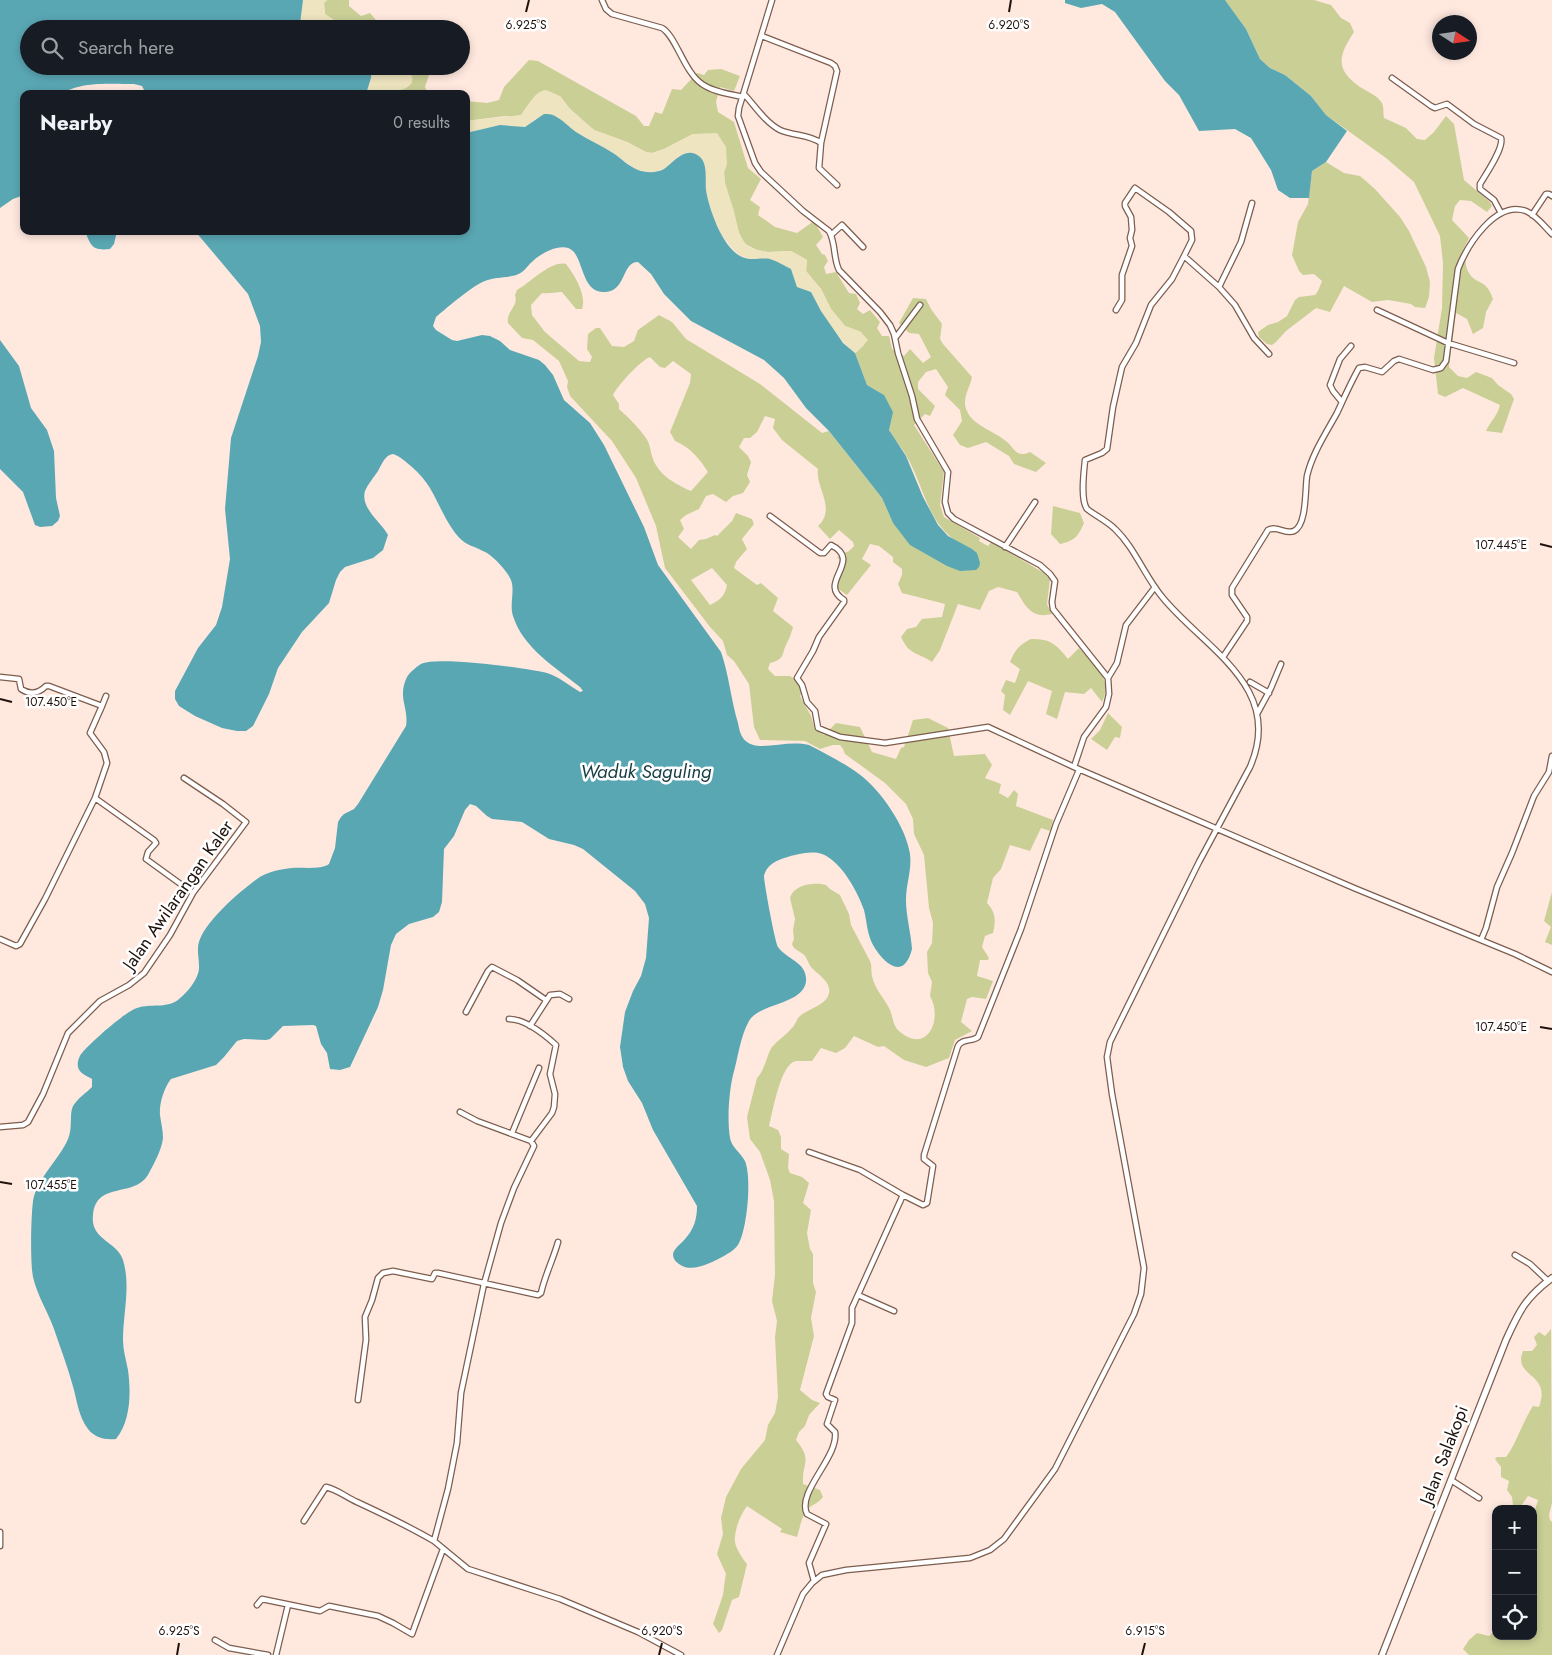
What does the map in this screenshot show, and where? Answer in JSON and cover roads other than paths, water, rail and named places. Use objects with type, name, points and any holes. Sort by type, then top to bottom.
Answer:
[{"type":"street","points":[[602,0],[606,9],[612,14],[667,31],[683,61],[700,83],[706,87],[744,96],[774,126],[787,133],[809,137],[821,143]]},
{"type":"street","points":[[772,0],[738,116],[755,163],[760,172],[803,211],[821,224],[831,235],[839,270],[887,321],[896,337],[898,353],[912,396],[917,420],[948,472],[945,502],[948,513],[954,519],[1040,565],[1053,576],[1055,583],[1052,602],[1053,609],[1108,678]]},
{"type":"street","points":[[762,36],[835,66],[837,71],[821,143],[819,168],[837,185]]},
{"type":"street","points":[[1392,78],[1431,106],[1435,108],[1447,104],[1474,124],[1502,139],[1498,151],[1480,184],[1480,188],[1494,200],[1501,213]]},
{"type":"street","points":[[777,1655],[797,1604],[814,1581],[827,1574],[846,1570],[967,1558],[990,1550],[1004,1539],[1059,1462],[1134,1314],[1141,1294],[1144,1268],[1111,1085],[1107,1057],[1109,1045],[1164,930],[1255,755],[1258,739],[1257,714],[1253,701],[1239,675],[1164,600],[1116,530],[1085,506],[1085,461],[1087,458],[1102,453],[1107,449],[1113,407],[1122,367],[1136,343],[1151,305],[1172,279],[1192,240],[1191,231],[1169,212],[1135,188],[1125,206],[1131,217],[1130,238],[1132,246],[1123,272],[1122,300],[1116,310]]},
{"type":"street","points":[[1532,215],[1546,194],[1552,196]]},
{"type":"street","points":[[1219,287],[1241,242],[1252,203]]},
{"type":"street","points":[[1223,657],[1248,621],[1232,595],[1232,588],[1268,530],[1274,528],[1292,532],[1300,525],[1304,514],[1306,480],[1311,462],[1359,368],[1365,367],[1383,372],[1394,361],[1399,359],[1424,368],[1437,370],[1444,366],[1455,281],[1460,263],[1474,239],[1501,213],[1516,209],[1527,211],[1552,234]]},
{"type":"street","points":[[831,235],[842,225],[862,247]]},
{"type":"street","points":[[1184,256],[1219,287],[1235,305],[1254,338],[1269,354]]},
{"type":"street","points":[[896,337],[920,305]]},
{"type":"street","points":[[1377,310],[1448,343],[1514,363]]},
{"type":"street","points":[[1342,402],[1332,391],[1330,385],[1340,359],[1351,346]]},
{"type":"street","points":[[1005,547],[1035,502]]},
{"type":"street","points":[[770,516],[820,553],[824,553],[831,545],[842,556],[842,566],[833,589],[835,594],[844,602],[819,637],[810,658],[797,678],[802,685],[807,702],[815,711],[818,728],[840,737],[886,743],[988,726],[1076,768],[1354,888],[1516,954],[1552,972]]},
{"type":"street","points":[[809,1152],[860,1170],[923,1205],[927,1203],[933,1166],[924,1159],[924,1155],[958,1046],[962,1042],[975,1040],[978,1037],[1021,929],[1076,768],[1084,737],[1106,707],[1109,694],[1108,678],[1117,663],[1126,625],[1155,587]]},
{"type":"street","points":[[1257,714],[1269,693],[1281,664]]},
{"type":"street","points":[[0,677],[19,679],[21,689],[29,693],[38,692],[49,686],[102,706]]},
{"type":"street","points":[[1250,682],[1269,693]]},
{"type":"street","points":[[0,939],[16,946],[20,944],[45,899],[94,798],[107,763],[107,758],[90,733],[106,696]]},
{"type":"street","points":[[1481,940],[1497,887],[1534,796],[1549,772],[1552,756]]},
{"type":"street","name":"Jalan Awilarangan Kaler","points":[[0,1127],[23,1126],[28,1122],[43,1094],[68,1033],[100,1001],[130,985],[144,973],[170,935],[193,893],[246,822],[184,778]]},
{"type":"street","points":[[94,798],[154,840],[156,843],[148,852],[146,859],[193,893]]},
{"type":"street","points":[[466,1012],[492,967],[517,980],[546,1000]]},
{"type":"street","points":[[530,1026],[550,995],[557,994],[569,999]]},
{"type":"street","points":[[508,1019],[514,1019],[530,1026],[555,1044],[557,1048],[550,1074],[555,1094],[554,1107],[552,1113],[531,1141]]},
{"type":"street","points":[[512,1133],[539,1068]]},
{"type":"street","points":[[434,1542],[448,1489],[457,1443],[461,1393],[484,1284],[501,1223],[514,1188],[534,1147],[531,1141],[474,1120],[460,1112]]},
{"type":"street","points":[[814,1581],[809,1563],[826,1524],[808,1514],[805,1505],[812,1486],[828,1459],[835,1440],[835,1432],[826,1424],[835,1400],[826,1394],[850,1330],[852,1308],[903,1195]]},
{"type":"street","points":[[358,1400],[366,1340],[365,1317],[380,1275],[393,1271],[432,1279],[437,1273],[539,1294],[544,1278],[552,1263],[558,1242]]},
{"type":"street","points":[[1515,1255],[1550,1279]]},
{"type":"street","name":"Jalan Salakopi","points":[[1382,1655],[1506,1340],[1519,1311],[1532,1294],[1550,1279]]},
{"type":"street","points":[[858,1295],[894,1311]]},
{"type":"street","points":[[1451,1480],[1479,1498]]},
{"type":"street","points":[[304,1521],[326,1487],[336,1490],[355,1501],[387,1515],[434,1542],[468,1569],[560,1599],[638,1632],[681,1655]]},
{"type":"street","points":[[0,1532],[0,1546]]},
{"type":"street","points":[[257,1605],[262,1599],[320,1611],[328,1606],[343,1608],[378,1616],[412,1634],[443,1550]]},
{"type":"street","points":[[276,1655],[288,1605]]},
{"type":"street","points":[[215,1640],[229,1648],[268,1655]]},
{"type":"water","points":[[0,0],[303,0],[300,20],[20,20],[20,75],[371,75],[367,90],[144,90],[142,86],[134,84],[97,84],[69,90],[20,90],[20,196],[0,208]]},
{"type":"water","points":[[1065,0],[1225,0],[1246,29],[1260,59],[1270,68],[1285,75],[1311,96],[1326,115],[1347,131],[1326,162],[1312,171],[1309,198],[1290,198],[1278,190],[1271,170],[1251,138],[1235,129],[1199,131],[1179,95],[1165,81],[1115,12],[1102,4],[1081,8],[1065,3]]},
{"type":"water","name":"Waduk Saguling","points":[[544,114],[551,114],[576,132],[641,171],[651,172],[664,169],[685,154],[695,154],[700,157],[705,168],[706,190],[710,207],[722,236],[733,251],[744,258],[770,259],[791,269],[797,287],[811,292],[821,311],[843,343],[855,353],[867,385],[884,395],[893,412],[889,430],[906,456],[923,497],[938,525],[948,536],[977,553],[980,563],[979,567],[976,570],[960,571],[947,566],[910,545],[893,523],[882,498],[829,431],[806,408],[784,378],[764,360],[691,321],[664,294],[651,274],[638,262],[633,263],[629,267],[617,287],[611,291],[597,291],[588,283],[574,252],[564,247],[559,247],[547,251],[518,274],[489,279],[474,287],[436,317],[433,326],[452,340],[457,341],[482,335],[490,336],[500,341],[510,350],[539,360],[553,375],[564,400],[590,423],[604,445],[644,527],[658,565],[721,652],[740,731],[744,740],[758,746],[809,745],[859,774],[884,799],[898,821],[908,843],[910,866],[906,900],[912,949],[904,965],[899,967],[888,963],[883,958],[871,941],[864,910],[858,895],[842,870],[829,858],[812,852],[788,857],[769,866],[764,875],[764,881],[778,947],[804,970],[806,982],[803,990],[797,995],[754,1015],[746,1027],[739,1048],[730,1098],[729,1131],[731,1142],[745,1161],[747,1169],[748,1190],[742,1236],[736,1247],[724,1256],[708,1264],[690,1268],[684,1267],[676,1261],[673,1254],[693,1228],[696,1220],[697,1206],[653,1130],[642,1103],[628,1081],[623,1067],[620,1047],[625,1012],[641,976],[646,958],[649,918],[645,904],[635,891],[583,849],[549,839],[522,822],[492,819],[476,806],[470,804],[465,810],[454,836],[444,849],[442,902],[439,912],[433,917],[409,924],[396,934],[391,945],[378,1007],[350,1067],[340,1070],[330,1069],[327,1053],[321,1044],[316,1026],[313,1025],[283,1026],[270,1039],[244,1039],[237,1041],[216,1065],[171,1079],[164,1091],[160,1106],[162,1142],[158,1156],[149,1173],[143,1181],[135,1186],[109,1193],[101,1197],[96,1204],[93,1223],[96,1230],[120,1254],[125,1270],[127,1290],[123,1344],[130,1388],[129,1406],[121,1432],[116,1439],[100,1438],[91,1432],[82,1419],[54,1329],[35,1284],[31,1261],[32,1217],[35,1193],[43,1177],[68,1139],[73,1106],[92,1087],[92,1079],[79,1069],[78,1062],[81,1054],[108,1028],[132,1010],[173,1003],[185,993],[192,985],[199,971],[198,946],[204,931],[225,906],[249,885],[265,874],[274,871],[292,868],[317,868],[329,864],[335,848],[338,822],[344,814],[354,809],[358,804],[406,726],[403,697],[404,684],[408,675],[421,664],[445,661],[521,668],[551,674],[580,692],[583,691],[541,656],[524,638],[513,616],[512,582],[503,568],[490,555],[457,536],[426,482],[407,463],[393,454],[384,460],[366,488],[364,497],[368,509],[388,535],[383,550],[373,558],[345,567],[340,572],[329,603],[302,632],[278,668],[269,694],[253,726],[246,731],[222,728],[195,716],[179,706],[175,699],[175,691],[198,648],[216,625],[222,607],[230,559],[225,509],[231,438],[261,342],[260,326],[248,294],[198,235],[470,235],[470,132],[500,125],[525,127]]},
{"type":"water","points":[[87,235],[116,235],[114,244],[110,249],[96,248]]},
{"type":"water","points":[[0,340],[19,366],[31,408],[47,430],[54,451],[56,498],[60,516],[58,521],[52,526],[40,527],[35,525],[23,492],[0,469]]}]
